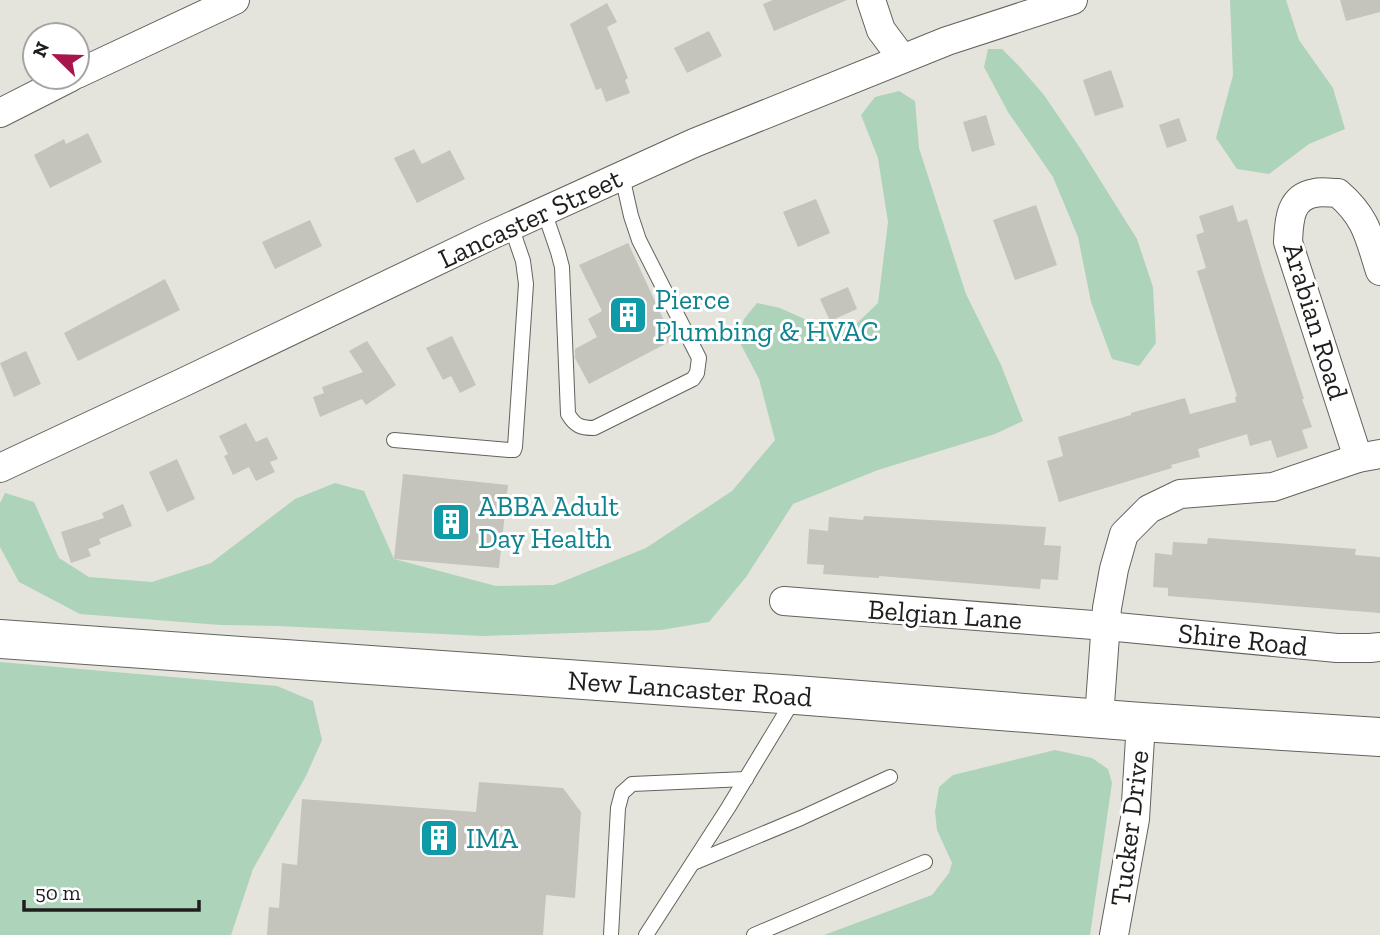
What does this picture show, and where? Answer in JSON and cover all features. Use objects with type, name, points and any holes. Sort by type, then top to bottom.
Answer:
[{"type":"main road","name":"New Lancaster Road","points":[[0,639],[1380,737]]},
{"type":"street","points":[[91,67],[235,0]]},
{"type":"street","points":[[871,0],[881,30],[902,58]]},
{"type":"street","name":"Lancaster Street","points":[[0,468],[510,226],[694,143],[947,41],[1073,0]]},
{"type":"street","points":[[0,113],[43,91]]},
{"type":"street","name":"Arabian Road","points":[[1369,456],[1301,284],[1288,242],[1289,217],[1300,200],[1314,192],[1338,193],[1353,206],[1365,225],[1380,271]]},
{"type":"street","points":[[1099,718],[1107,608],[1114,569],[1124,534],[1149,509],[1180,494],[1273,487],[1369,456]]},
{"type":"street","name":"Belgian Lane","points":[[784,601],[1106,626]]},
{"type":"street","name":"Shire Road","points":[[1106,626],[1337,648],[1380,647]]},
{"type":"street","name":"Tucker Drive","points":[[1114,935],[1135,819],[1141,722]]},
{"type":"lane","points":[[544,211],[562,267],[568,414],[578,426],[594,428],[693,379],[699,366],[699,358],[639,240],[622,176]]},
{"type":"lane","points":[[394,440],[509,450],[516,447],[526,284],[523,261],[510,226]]},
{"type":"lane","points":[[646,935],[746,779],[796,695]]},
{"type":"lane","points":[[693,863],[890,777]]},
{"type":"lane","points":[[611,935],[618,808],[622,793],[632,783],[746,779]]},
{"type":"lane","points":[[754,935],[925,862]]},
{"type":"green space","points":[[1230,0],[1286,0],[1299,40],[1333,88],[1345,129],[1309,144],[1269,174],[1237,169],[1216,138],[1233,75]]},
{"type":"green space","points":[[988,49],[1002,49],[1044,95],[1137,239],[1153,287],[1156,343],[1139,366],[1112,359],[1091,302],[1078,237],[1053,177],[1008,112],[984,67]]},
{"type":"green space","points":[[899,91],[915,101],[919,148],[966,294],[1001,365],[1023,421],[995,434],[878,470],[793,504],[746,577],[709,622],[661,630],[483,636],[220,625],[80,614],[19,582],[0,547],[0,503],[5,493],[34,502],[59,558],[89,577],[152,582],[211,563],[295,499],[335,483],[364,491],[394,559],[496,586],[554,585],[646,548],[732,491],[775,440],[759,379],[738,339],[744,319],[757,303],[780,308],[818,325],[853,327],[878,303],[888,222],[878,158],[861,115],[875,97]]},
{"type":"green space","points":[[0,662],[277,686],[313,701],[322,740],[306,776],[253,869],[231,935],[0,935]]},
{"type":"green space","points":[[1055,750],[1092,758],[1108,769],[1112,783],[1090,935],[824,935],[932,895],[949,873],[952,863],[937,830],[935,812],[939,787],[953,775]]},
{"type":"building","points":[[773,0],[847,0],[774,31],[763,4]]},
{"type":"building","points":[[1340,0],[1380,0],[1380,12],[1346,21]]},
{"type":"building","points":[[607,3],[617,22],[607,27],[628,78],[625,80],[630,93],[606,102],[601,88],[596,90],[570,24]]},
{"type":"building","points":[[709,31],[722,56],[687,73],[674,48]]},
{"type":"building","points":[[1111,70],[1124,107],[1095,116],[1083,80]]},
{"type":"building","points":[[986,115],[995,145],[972,152],[963,122]]},
{"type":"building","points":[[1179,118],[1187,141],[1167,148],[1159,125]]},
{"type":"building","points":[[88,133],[102,162],[50,188],[34,155],[64,139],[66,144]]},
{"type":"building","points":[[414,149],[422,164],[450,150],[465,179],[417,203],[394,158]]},
{"type":"building","points":[[816,199],[830,233],[798,247],[783,212]]},
{"type":"building","points":[[1036,205],[1057,265],[1015,280],[993,220]]},
{"type":"building","points":[[1233,205],[1238,222],[1247,219],[1304,399],[1312,427],[1302,430],[1308,448],[1277,458],[1271,440],[1250,446],[1247,434],[1198,449],[1200,457],[1171,465],[1172,468],[1059,502],[1047,461],[1063,456],[1058,437],[1185,398],[1190,414],[1236,402],[1237,396],[1197,271],[1206,268],[1196,235],[1204,232],[1199,216]]},
{"type":"building","points":[[310,220],[322,246],[275,269],[262,242]]},
{"type":"building","name":"Pierce Plumbing & HVAC","points":[[628,243],[673,340],[589,384],[575,358],[575,349],[597,337],[588,319],[602,311],[579,265]]},
{"type":"building","points":[[165,279],[180,310],[78,361],[64,333]]},
{"type":"building","points":[[848,287],[857,309],[830,321],[820,299]]},
{"type":"building","points":[[452,336],[476,385],[460,393],[451,376],[443,380],[426,348]]},
{"type":"building","points":[[367,341],[396,385],[366,405],[362,399],[320,417],[313,397],[324,393],[322,387],[363,372],[349,351]]},
{"type":"building","points":[[26,351],[41,384],[14,397],[0,363]]},
{"type":"building","points":[[246,423],[256,442],[267,437],[278,459],[270,462],[275,472],[256,481],[249,467],[233,475],[224,456],[228,454],[219,436]]},
{"type":"building","points":[[177,459],[195,499],[167,512],[149,472]]},
{"type":"building","name":"ABBA Adult Day Health","points":[[403,474],[508,485],[499,568],[394,559]]},
{"type":"building","points":[[123,504],[132,526],[99,539],[101,544],[88,549],[91,556],[71,563],[61,532],[104,518],[102,513]]},
{"type":"building","points":[[864,516],[1046,527],[1044,545],[1061,546],[1058,580],[1041,579],[1040,589],[823,574],[824,565],[807,564],[809,529],[828,531],[829,517],[863,520]]},
{"type":"building","points":[[1208,538],[1356,549],[1355,555],[1380,557],[1380,613],[1168,596],[1168,588],[1153,587],[1155,553],[1172,555],[1173,542],[1207,544]]},
{"type":"building","name":"IMA","points":[[479,782],[563,788],[581,812],[575,898],[546,895],[543,935],[267,935],[269,907],[279,908],[282,863],[297,865],[302,799],[476,812]]},
{"type":"place","name":"Pierce Plumbing & HVAC","points":[[628,315]]},
{"type":"place","name":"ABBA Adult Day Health","points":[[451,522]]},
{"type":"place","name":"IMA","points":[[439,838]]}]
